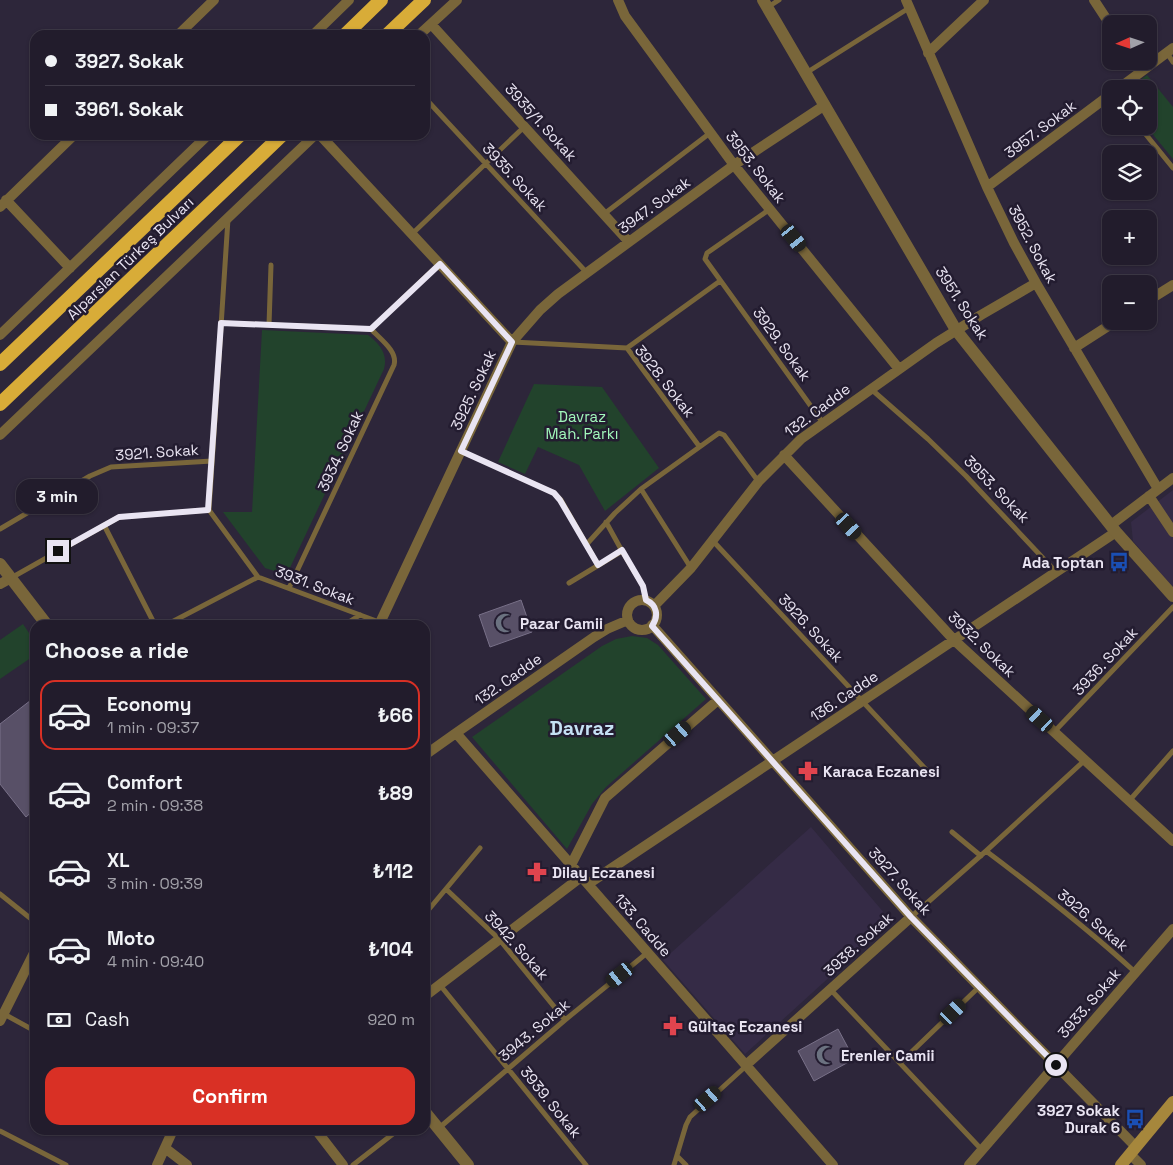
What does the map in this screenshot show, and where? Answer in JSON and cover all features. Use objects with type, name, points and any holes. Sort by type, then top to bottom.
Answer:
[{"type":"highway","points":[[350,30],[382,0]]},
{"type":"highway","points":[[392,30],[424,0]]},
{"type":"highway","name":"Alparslan Türkeş Bulvarı","points":[[0,364],[235,140]]},
{"type":"highway","name":"Alparslan Türkeş Bulvarı","points":[[0,404],[277,140]]},
{"type":"main road","points":[[1121,1165],[1173,1102]]},
{"type":"street","points":[[183,30],[214,0]]},
{"type":"street","points":[[318,30],[349,0]]},
{"type":"street","points":[[424,30],[457,0]]},
{"type":"street","name":"3953. Sokak","points":[[618,0],[625,16],[734,165],[899,369]]},
{"type":"street","points":[[928,53],[984,0]]},
{"type":"street","points":[[1094,0],[1104,15]]},
{"type":"street","name":"3951. Sokak","points":[[765,4],[956,330],[1113,529],[1172,592]]},
{"type":"street","name":"3952. Sokak","points":[[908,4],[987,187],[1036,283],[1158,489]]},
{"type":"street","name":"3935/1. Sokak","points":[[431,24],[629,242]]},
{"type":"street","points":[[1130,80],[1170,50]]},
{"type":"street","name":"3957. Sokak","points":[[987,187],[1102,101]]},
{"type":"street","name":"3947. Sokak","points":[[512,342],[540,310],[587,272],[734,165],[825,105]]},
{"type":"street","points":[[69,140],[3,204],[70,268]]},
{"type":"street","points":[[0,335],[203,140]]},
{"type":"street","points":[[0,435],[310,140]]},
{"type":"street","name":"3925. Sokak","points":[[325,140],[512,342],[381,620]]},
{"type":"street","name":"132. Cadde","points":[[650,603],[690,568],[759,482],[784,455],[823,423],[956,330],[1036,283]]},
{"type":"street","points":[[1157,295],[1173,285]]},
{"type":"street","points":[[1074,348],[1102,330]]},
{"type":"street","name":"3932. Sokak","points":[[784,455],[954,640],[1173,840]]},
{"type":"street","name":"136. Cadde","points":[[430,992],[499,939],[585,881],[773,761],[1056,572],[1113,529],[1149,496],[1173,478]]},
{"type":"street","points":[[1149,496],[1173,532]]},
{"type":"street","points":[[0,564],[5,581],[42,620]]},
{"type":"street","points":[[636,601],[650,603],[657,615],[652,626],[646,629],[636,628],[628,620],[627,612],[629,607],[636,601]]},
{"type":"street","name":"132. Cadde","points":[[456,733],[594,637],[628,620]]},
{"type":"street","name":"3927. Sokak","points":[[652,626],[911,917],[1056,1065],[1133,1150],[1141,1165]]},
{"type":"street","points":[[571,865],[605,798],[718,700]]},
{"type":"street","points":[[430,752],[456,733]]},
{"type":"street","name":"133. Cadde","points":[[456,733],[833,1165]]},
{"type":"street","name":"3938. Sokak","points":[[746,1066],[911,917]]},
{"type":"street","name":"3933. Sokak","points":[[969,1165],[1173,930]]},
{"type":"street","points":[[2,1018],[30,961]]},
{"type":"street","points":[[430,1118],[468,1165]]},
{"type":"street","points":[[157,1165],[171,1135]]},
{"type":"street","points":[[320,1135],[343,1165]]},
{"type":"street","points":[[165,1148],[187,1165]]},
{"type":"lane","points":[[765,4],[779,0]]},
{"type":"lane","points":[[806,74],[908,4]]},
{"type":"lane","points":[[1170,50],[1173,62]]},
{"type":"lane","name":"3935. Sokak","points":[[430,103],[587,272]]},
{"type":"lane","points":[[412,234],[524,126]]},
{"type":"lane","points":[[604,214],[710,132]]},
{"type":"lane","points":[[1146,135],[1173,168]]},
{"type":"lane","name":"3929. Sokak","points":[[770,209],[706,255],[705,259],[823,423]]},
{"type":"lane","points":[[5,581],[119,517],[208,510],[228,218]]},
{"type":"lane","points":[[221,323],[371,329],[440,264]]},
{"type":"lane","points":[[269,325],[271,265]]},
{"type":"lane","points":[[627,348],[720,281]]},
{"type":"lane","name":"3934. Sokak","points":[[289,588],[394,365],[392,352],[371,329]]},
{"type":"lane","name":"3928. Sokak","points":[[512,342],[627,348],[699,446]]},
{"type":"lane","name":"3953. Sokak","points":[[871,389],[928,439],[966,476],[1056,572]]},
{"type":"lane","points":[[586,545],[606,522],[641,489],[717,434],[723,433],[759,482]]},
{"type":"lane","points":[[461,451],[554,493],[598,565]]},
{"type":"lane","name":"3921. Sokak","points":[[0,529],[90,476],[111,467],[212,461]]},
{"type":"lane","points":[[641,489],[690,568]]},
{"type":"lane","name":"3931. Sokak","points":[[208,510],[258,577],[371,620]]},
{"type":"lane","points":[[606,522],[643,586],[650,603]]},
{"type":"lane","points":[[104,525],[152,620]]},
{"type":"lane","name":"3926. Sokak","points":[[712,540],[932,776]]},
{"type":"lane","points":[[569,583],[622,550]]},
{"type":"lane","points":[[176,620],[258,577]]},
{"type":"lane","name":"3936. Sokak","points":[[1054,732],[1173,607]]},
{"type":"lane","points":[[352,620],[360,615]]},
{"type":"lane","points":[[1129,801],[1173,751]]},
{"type":"lane","name":"3938. Sokak","points":[[911,917],[981,856],[1085,760]]},
{"type":"lane","points":[[952,832],[981,856]]},
{"type":"lane","points":[[430,909],[480,848]]},
{"type":"lane","name":"3926. Sokak","points":[[986,851],[1095,935],[1135,973]]},
{"type":"lane","name":"3942. Sokak","points":[[447,890],[499,939],[565,1020]]},
{"type":"lane","points":[[0,894],[30,918]]},
{"type":"lane","name":"3943. Sokak","points":[[438,1128],[565,1020],[648,953]]},
{"type":"lane","name":"3939. Sokak","points":[[440,985],[586,1165]]},
{"type":"lane","points":[[900,1063],[979,987]]},
{"type":"lane","points":[[830,989],[982,1150]]},
{"type":"lane","points":[[2,1018],[30,1029]]},
{"type":"lane","name":"3938. Sokak","points":[[674,1165],[690,1117],[746,1066]]},
{"type":"lane","points":[[0,1131],[66,1165]]},
{"type":"lane","points":[[353,1165],[392,1135]]},
{"type":"lane","points":[[677,1156],[686,1165]]},
{"type":"shaded area","points":[[1173,490],[1173,588],[1133,541],[1131,522]]},
{"type":"shaded area","points":[[811,827],[891,921],[745,1054],[663,960]]},
{"type":"green space","points":[[1147,75],[1151,80],[1140,80]]},
{"type":"green space","points":[[1157,87],[1173,107],[1173,159],[1153,135],[1157,135]]},
{"type":"green space","points":[[262,330],[368,335],[382,350],[385,359],[384,369],[288,572],[284,574],[265,568],[223,512],[252,512]]},
{"type":"green space","name":"Davraz Mah. Parkı","points":[[534,384],[602,387],[659,468],[605,511],[579,465],[538,447],[525,474],[498,462]]},
{"type":"green space","points":[[23,624],[30,634],[30,658],[0,679],[0,640]]},
{"type":"green space","points":[[632,636],[647,638],[658,645],[706,699],[606,787],[592,804],[567,849],[472,737],[602,646],[616,639]]},
{"type":"building","name":"Pazar Camii","points":[[521,600],[532,632],[490,647],[479,615]]},
{"type":"building","points":[[30,701],[30,813],[26,817],[0,784],[0,724]]},
{"type":"building","name":"Erenler Camii","points":[[838,1029],[854,1059],[814,1081],[798,1051]]},
{"type":"place","name":"Ada Toptan","points":[[1119,562]]},
{"type":"place","name":"Pazar Camii","points":[[505,623]]},
{"type":"place","name":"Karaca Eczanesi","points":[[808,771]]},
{"type":"place","name":"Dilay Eczanesi","points":[[537,872]]},
{"type":"place","name":"Gültaç Eczanesi","points":[[673,1026]]},
{"type":"place","name":"Erenler Camii","points":[[826,1055]]},
{"type":"place","name":"3927 Sokak Durak 6","points":[[1135,1119]]},
{"type":"district","name":"Davraz","points":[[582,728]]},
{"type":"route","points":[[58,551],[119,517],[208,510],[221,323],[371,329],[440,264],[512,342],[461,451],[554,493],[598,565],[622,550],[643,586],[646,600],[656,610],[656,620],[652,626],[911,917],[1056,1065]]}]
